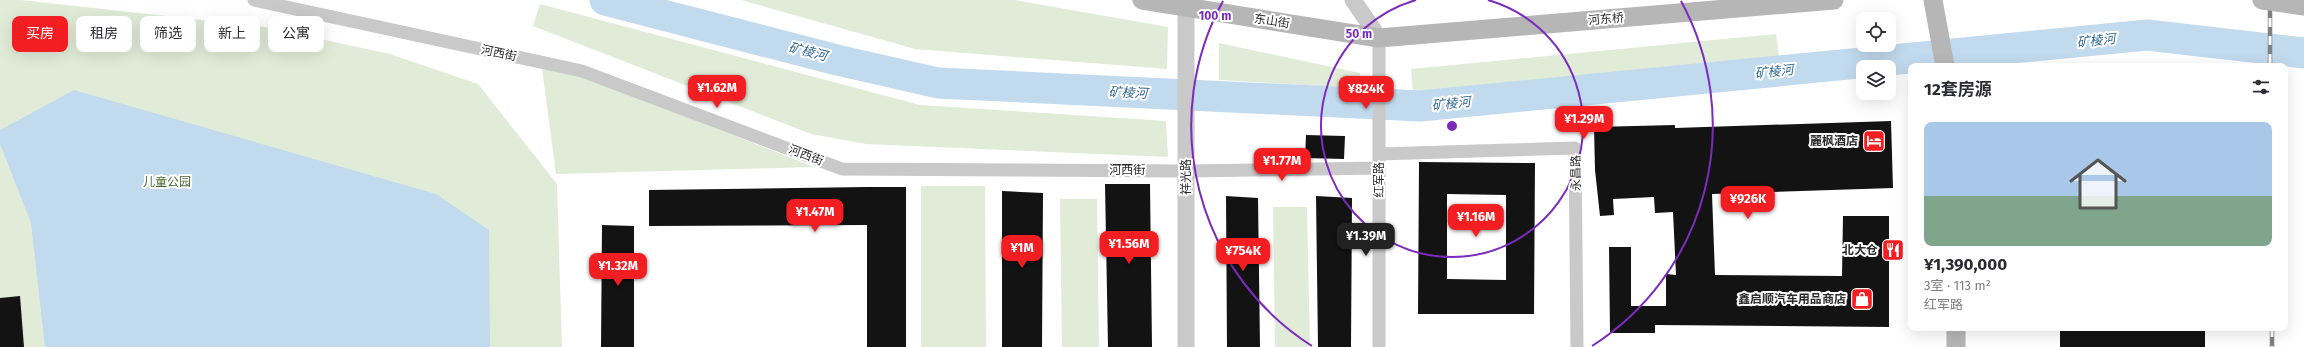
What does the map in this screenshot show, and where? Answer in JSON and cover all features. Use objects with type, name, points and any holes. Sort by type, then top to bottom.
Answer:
[{"type":"main road","name":"东山街","points":[[1142,0],[1190,4],[1379,46]]},
{"type":"main road","name":"河东桥","points":[[1379,46],[1834,0]]},
{"type":"main road","points":[[2262,0],[2304,6]]},
{"type":"main road","points":[[1934,7],[1943,63]]},
{"type":"main road","points":[[1956,331],[1956,347]]},
{"type":"street","name":"河西街","points":[[254,0],[582,71],[842,169],[1186,171],[1379,163]]},
{"type":"street","points":[[1353,0],[1379,46]]},
{"type":"street","name":"祥光路","points":[[1186,347],[1186,171],[1190,4]]},
{"type":"street","name":"红军路","points":[[1379,46],[1379,347]]},
{"type":"street","name":"永昌路","points":[[1379,163],[1575,148],[1577,347]]},
{"type":"green space","name":"儿童公园","points":[[0,0],[21,0],[166,16],[140,16],[140,52],[196,52],[196,19],[204,20],[204,52],[260,52],[260,26],[268,28],[268,52],[324,52],[324,40],[390,54],[478,84],[557,184],[562,347],[0,347]]},
{"type":"green space","points":[[741,0],[1015,0],[1168,27],[1167,69],[915,49]]},
{"type":"green space","points":[[540,4],[920,105],[1166,121],[1168,157],[866,144],[811,134],[533,26]]},
{"type":"green space","points":[[1776,34],[1779,56],[1413,93],[1411,69]]},
{"type":"green space","points":[[1219,43],[1360,73],[1359,88],[1219,80]]},
{"type":"green space","points":[[542,69],[585,77],[814,167],[556,174]]},
{"type":"green space","points":[[921,186],[985,186],[986,347],[921,347]]},
{"type":"green space","points":[[1060,199],[1097,199],[1099,347],[1062,347]]},
{"type":"green space","points":[[1273,207],[1307,207],[1310,347],[1275,347]]},
{"type":"water","points":[[74,90],[436,194],[489,230],[490,347],[45,347],[31,223],[0,144],[0,130]]},
{"type":"building","points":[[1891,121],[1893,188],[1712,194],[1715,275],[1842,276],[1843,216],[1889,216],[1889,327],[1655,325],[1655,333],[1610,333],[1609,247],[1631,247],[1631,306],[1666,306],[1666,274],[1676,275],[1673,212],[1655,213],[1654,197],[1613,199],[1614,215],[1600,216],[1595,170],[1594,127],[1675,125],[1675,128]]},
{"type":"building","points":[[1306,135],[1345,136],[1344,159],[1305,158]]},
{"type":"building","points":[[1419,162],[1535,163],[1534,314],[1418,314]],"holes":[[[1447,194],[1506,195],[1506,280],[1447,279]]]},
{"type":"building","points":[[1105,184],[1150,184],[1152,347],[1108,347]]},
{"type":"building","points":[[906,187],[906,347],[867,347],[867,225],[649,226],[649,190]]},
{"type":"building","points":[[1002,191],[1043,193],[1042,347],[1002,347]]},
{"type":"building","points":[[1226,196],[1258,198],[1260,347],[1227,347]]},
{"type":"building","points":[[1316,196],[1352,198],[1351,347],[1318,347]]},
{"type":"building","points":[[602,225],[634,226],[634,347],[601,347]]},
{"type":"building","points":[[20,296],[24,347],[0,347],[0,298]]},
{"type":"building","points":[[2060,331],[2205,331],[2205,347],[2060,347]]},
{"type":"waterway","name":"矿棱河","points":[[605,0],[837,60],[938,83],[1420,106],[2147,35],[2304,53]]},
{"type":"railway","points":[[2270,0],[2270,63]]},
{"type":"railway","points":[[2272,331],[2272,347]]},
{"type":"place","name":"麗枫酒店","points":[[1874,141]]},
{"type":"place","name":"北大仓","points":[[1893,250]]},
{"type":"place","name":"鑫启顺汽车用品商店","points":[[1862,299]]}]
